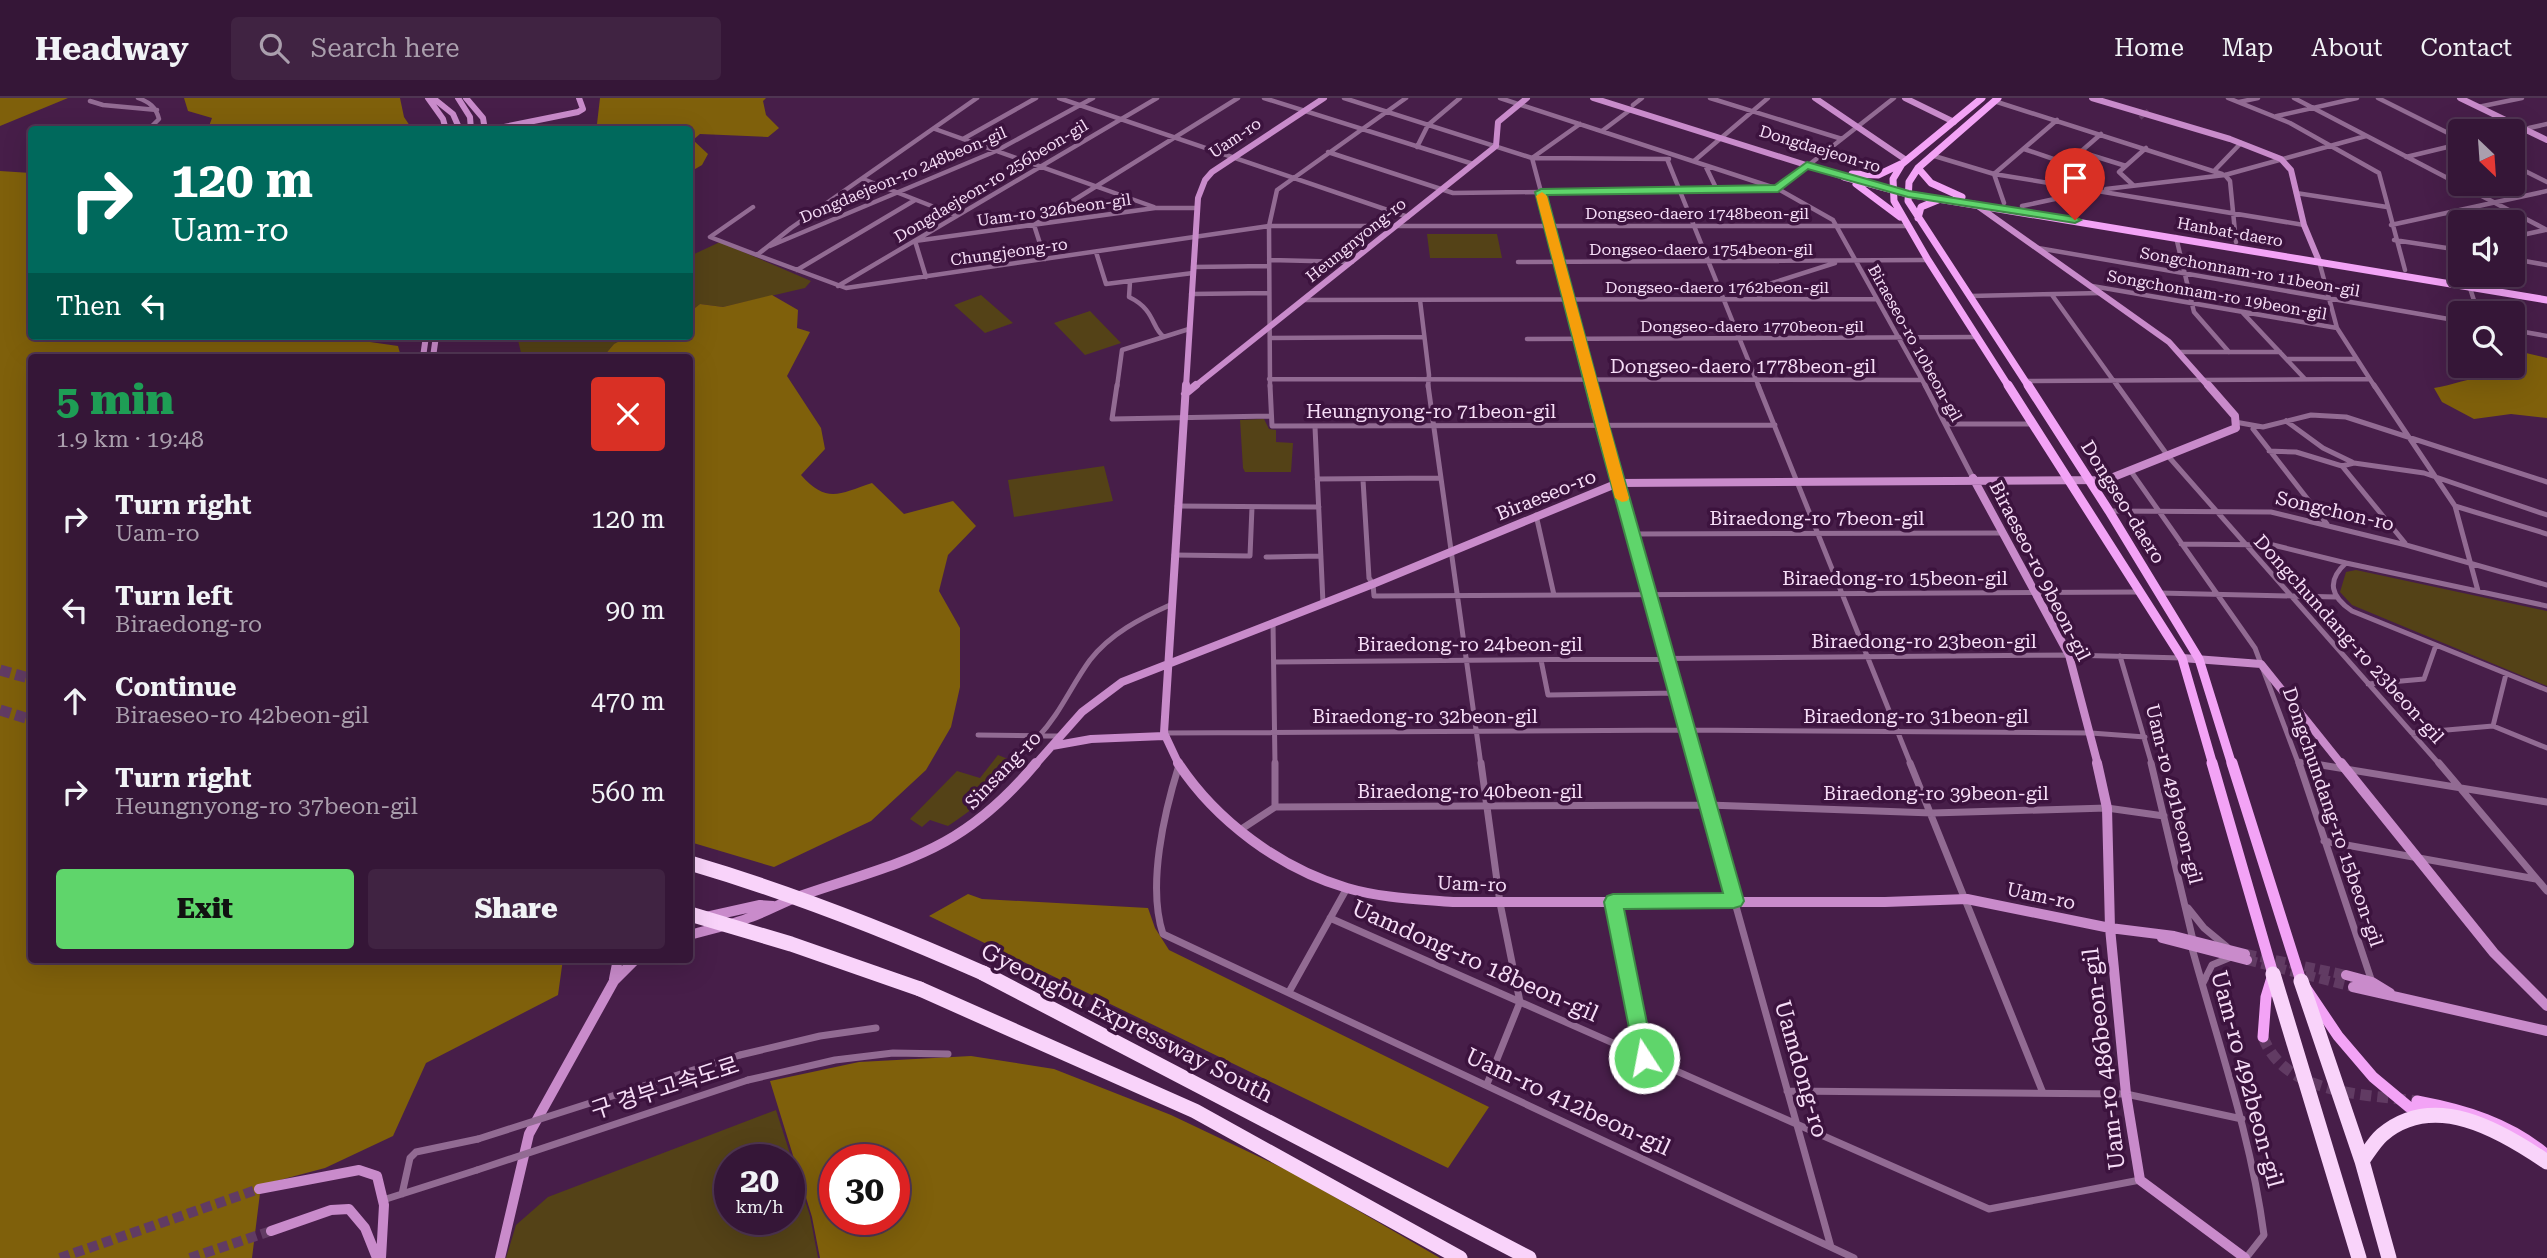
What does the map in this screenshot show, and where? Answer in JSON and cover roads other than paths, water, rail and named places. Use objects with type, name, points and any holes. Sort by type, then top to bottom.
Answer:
[{"type":"highway","name":"Gyeongbu Expressway South","points":[[693,864],[775,888],[880,927],[984,973],[1529,1258]]},
{"type":"highway","points":[[693,915],[791,944],[920,989],[1195,1111],[1460,1258]]},
{"type":"highway","points":[[2273,974],[2359,1258]]},
{"type":"highway","points":[[2301,981],[2362,1161],[2389,1258]]},
{"type":"highway","points":[[2362,1161],[2385,1134],[2421,1107],[2488,1127],[2511,1138],[2547,1162]]},
{"type":"main road","points":[[431,98],[445,126]]},
{"type":"main road","points":[[431,98],[453,114],[458,126]]},
{"type":"main road","points":[[458,98],[470,117],[471,126]]},
{"type":"main road","points":[[466,98],[483,118],[486,126]]},
{"type":"main road","name":"Uam-ro","points":[[1324,98],[1233,158],[1205,180],[1196,208],[1166,666],[1164,734],[1179,765],[1213,806],[1240,830],[1291,866],[1347,888],[1400,898],[1500,903],[1885,902],[1967,899],[2157,936],[2246,957]]},
{"type":"main road","points":[[1496,146],[1498,122],[1527,98]]},
{"type":"main road","name":"Dongdaejeon-ro","points":[[1593,98],[1631,107],[1846,175],[1908,191]]},
{"type":"main road","name":"Dongdaejeon-ro","points":[[1611,98],[1631,107]]},
{"type":"main road","points":[[1815,98],[1904,162]]},
{"type":"main road","points":[[1905,98],[1954,122]]},
{"type":"main road","points":[[1846,175],[1872,176],[1904,162],[1982,98]]},
{"type":"main road","points":[[2092,98],[2241,143],[2281,159],[2291,170],[2304,225],[2317,258]]},
{"type":"main road","points":[[2460,98],[2547,138]]},
{"type":"main road","points":[[2468,98],[2481,106]]},
{"type":"main road","points":[[508,126],[581,110],[580,99]]},
{"type":"main road","points":[[1908,191],[1918,168],[1996,99]]},
{"type":"main road","name":"Heungnyong-ro","points":[[1185,394],[1496,146]]},
{"type":"main road","points":[[1893,188],[1894,177],[1904,162]]},
{"type":"main road","points":[[1918,168],[1920,174],[1930,182],[1964,197]]},
{"type":"main road","points":[[1846,175],[1906,224]]},
{"type":"main road","name":"Dongseo-daero","points":[[1893,188],[1894,201],[1928,260],[2182,658],[2273,974]]},
{"type":"main road","name":"Dongseo-daero","points":[[1908,191],[1908,201],[1918,218],[2109,511],[2199,659],[2301,981],[2331,1026],[2361,1062],[2405,1105],[2421,1107]]},
{"type":"main road","name":"Hanbat-daero","points":[[1908,191],[2004,203],[2236,242],[2470,288],[2547,300]]},
{"type":"main road","name":"Hanbat-daero","points":[[1908,191],[2176,237],[2448,276]]},
{"type":"main road","points":[[1918,218],[1920,207],[1945,199]]},
{"type":"main road","points":[[1974,203],[2092,286],[2179,352],[2235,416],[2235,422]]},
{"type":"main road","name":"Hanbat-daero","points":[[2508,287],[2547,295]]},
{"type":"main road","name":"Biraeseo-ro","points":[[1166,666],[1373,584],[1535,514],[1618,483],[1973,478],[2106,480],[2221,435],[2236,428],[2235,422]]},
{"type":"main road","name":"Biraeseo-ro 9beon-gil","points":[[1973,478],[2069,655],[2091,733],[2106,808],[2110,928]]},
{"type":"main road","points":[[2182,658],[2261,664]]},
{"type":"main road","name":"Dongchundang-ro 15beon-gil","points":[[2261,664],[2494,953],[2547,1006]]},
{"type":"main road","name":"Sinsang-ro","points":[[773,906],[903,865],[944,845],[977,824],[1000,804],[1086,708],[1106,691],[1166,666]]},
{"type":"main road","points":[[1052,746],[1091,739],[1164,734]]},
{"type":"main road","points":[[693,920],[760,905],[773,906]]},
{"type":"main road","points":[[693,934],[762,913],[773,906]]},
{"type":"main road","name":"Uam-ro 486beon-gil","points":[[2110,928],[2126,1094],[2140,1180],[2245,1258]]},
{"type":"main road","points":[[614,981],[617,963]]},
{"type":"main road","points":[[500,1258],[529,1133],[614,981],[632,963]]},
{"type":"main road","points":[[2263,1037],[2266,997],[2273,974]]},
{"type":"main road","points":[[2346,975],[2372,982],[2391,994]]},
{"type":"main road","points":[[2353,987],[2547,1031]]},
{"type":"main road","points":[[2421,1107],[2463,1110],[2498,1122],[2523,1135],[2547,1155]]},
{"type":"main road","points":[[259,1189],[359,1170],[377,1176],[382,1186],[383,1200],[379,1258]]},
{"type":"main road","points":[[271,1231],[331,1210],[349,1209],[365,1228],[379,1258]]},
{"type":"street","points":[[138,98],[151,103],[157,110],[159,119],[152,126]]},
{"type":"street","points":[[758,253],[977,98]]},
{"type":"street","points":[[963,139],[1036,98]]},
{"type":"street","points":[[1059,98],[1408,216]]},
{"type":"street","name":"Dongdaejeon-ro 248beon-gil","points":[[758,253],[804,231],[996,151],[1093,98]]},
{"type":"street","name":"Dongdaejeon-ro 256beon-gil","points":[[838,286],[1157,98]]},
{"type":"street","points":[[1045,259],[1034,225],[1238,98]]},
{"type":"street","points":[[1264,98],[1473,164]]},
{"type":"street","points":[[1344,98],[1532,158],[1682,157]]},
{"type":"street","points":[[1189,329],[1122,350],[1112,419],[1270,416],[1269,226],[1272,204],[1278,190],[1293,177],[1406,98]]},
{"type":"street","points":[[1417,147],[1428,125],[1460,98]]},
{"type":"street","points":[[1500,98],[1778,189],[1834,223]]},
{"type":"street","points":[[1601,131],[1642,98]]},
{"type":"street","points":[[1710,98],[1842,139]]},
{"type":"street","points":[[1694,161],[1768,98]]},
{"type":"street","points":[[1328,152],[1453,193],[1778,189],[1894,98]]},
{"type":"street","points":[[2228,98],[2275,116],[2379,173],[2405,270]]},
{"type":"street","points":[[2238,102],[2258,98]]},
{"type":"street","points":[[2294,98],[2547,230]]},
{"type":"street","points":[[2275,116],[2357,98]]},
{"type":"street","points":[[2378,98],[2448,133]]},
{"type":"street","points":[[2481,106],[2522,98]]},
{"type":"street","points":[[1996,99],[2225,175],[2230,181],[2236,242]]},
{"type":"street","points":[[90,102],[157,110]]},
{"type":"street","points":[[1994,174],[2057,120]]},
{"type":"street","points":[[1532,158],[1580,124]]},
{"type":"street","points":[[2527,128],[2547,124]]},
{"type":"street","points":[[935,129],[1155,208]]},
{"type":"street","points":[[2046,182],[2101,134]]},
{"type":"street","points":[[2096,190],[2225,175],[2366,136]]},
{"type":"street","points":[[2215,170],[2241,143]]},
{"type":"street","points":[[2406,157],[2448,147]]},
{"type":"street","points":[[2133,185],[2119,174],[2146,148]]},
{"type":"street","points":[[2024,149],[2068,164]]},
{"type":"street","points":[[2081,152],[2126,166]]},
{"type":"street","points":[[1931,155],[1994,174],[2304,225]]},
{"type":"street","name":"Uamdong-ro","points":[[1532,158],[1602,425],[1831,1247]]},
{"type":"street","points":[[1667,159],[2043,1093]]},
{"type":"street","points":[[1705,165],[1717,190]]},
{"type":"street","points":[[2525,171],[2547,182]]},
{"type":"street","points":[[1994,174],[2004,203]]},
{"type":"street","points":[[863,179],[957,216]]},
{"type":"street","name":"Hanbat-daero","points":[[2022,206],[2096,190]]},
{"type":"street","points":[[2391,225],[2547,191]]},
{"type":"street","points":[[2296,193],[2386,207]]},
{"type":"street","points":[[797,270],[915,200]]},
{"type":"street","name":"Chungjeong-ro","points":[[752,206],[709,237],[758,253],[838,286],[857,287],[1194,238]]},
{"type":"street","name":"Uam-ro 326beon-gil","points":[[915,241],[1155,208],[1196,208]]},
{"type":"street","name":"Biraeseo-ro 10beon-gil","points":[[1834,223],[1946,424],[1973,478]]},
{"type":"street","name":"Dongseo-daero 1748beon-gil","points":[[1194,238],[1269,226],[1906,224]]},
{"type":"street","points":[[791,228],[804,231]]},
{"type":"street","points":[[2525,235],[2547,230]]},
{"type":"street","points":[[2176,237],[2194,312],[2229,352]]},
{"type":"street","points":[[2395,240],[2448,248]]},
{"type":"street","name":"Chungjeong-ro","points":[[915,241],[926,277]]},
{"type":"street","name":"Songchonnam-ro 11beon-gil","points":[[2036,247],[2448,319]]},
{"type":"street","name":"Chungjeong-ro","points":[[1096,252],[1106,284],[1193,270]]},
{"type":"street","points":[[2317,258],[2337,328],[2355,359],[2455,506],[2478,591]]},
{"type":"street","name":"Dongseo-daero 1754beon-gil","points":[[1518,262],[1928,260]]},
{"type":"street","name":"Dongseo-daero 1754beon-gil","points":[[1758,299],[1766,285],[1843,261]]},
{"type":"street","points":[[2525,261],[2547,265]]},
{"type":"street","points":[[1193,270],[1269,263],[1352,262]]},
{"type":"street","points":[[1130,282],[1129,297],[1136,299],[1157,320],[1158,333],[1164,337]]},
{"type":"street","name":"Songchonnam-ro 19beon-gil","points":[[2092,286],[2337,328]]},
{"type":"street","points":[[2470,288],[2475,301]]},
{"type":"street","points":[[1191,294],[1269,293]]},
{"type":"street","points":[[1971,296],[2101,293]]},
{"type":"street","name":"Dongchundang-ro 23beon-gil","points":[[2052,295],[2168,456],[2460,787],[2547,891]]},
{"type":"street","name":"Dongseo-daero 1762beon-gil","points":[[1305,300],[1877,299]]},
{"type":"street","points":[[1420,300],[1429,374],[1427,381],[1500,903],[1520,1002],[1487,1084]]},
{"type":"street","points":[[2242,312],[2305,379]]},
{"type":"street","points":[[2525,332],[2547,336]]},
{"type":"street","points":[[1270,338],[1424,337]]},
{"type":"street","name":"Dongseo-daero 1770beon-gil","points":[[1527,339],[1977,337]]},
{"type":"street","points":[[2179,352],[2280,352]]},
{"type":"street","points":[[2287,359],[2355,359]]},
{"type":"street","name":"Dongseo-daero 1778beon-gil","points":[[1269,379],[1922,380]]},
{"type":"street","points":[[2026,381],[2369,379]]},
{"type":"street","points":[[2253,429],[2321,414],[2346,417],[2547,482]]},
{"type":"street","name":"Heungnyong-ro 71beon-gil","points":[[1270,416],[1272,426],[1315,427],[1775,425]]},
{"type":"street","points":[[2286,421],[2323,448],[2354,463],[2424,474],[2547,514]]},
{"type":"street","points":[[2235,422],[2253,429],[2327,524]]},
{"type":"street","points":[[1946,424],[2033,424]]},
{"type":"street","points":[[1315,427],[1323,603]]},
{"type":"street","points":[[2269,451],[2296,452],[2342,466],[2354,463]]},
{"type":"street","points":[[2342,466],[2406,545]]},
{"type":"street","name":"Dongchundang-ro 15beon-gil","points":[[2130,470],[2255,649],[2298,761],[2372,982]]},
{"type":"street","points":[[1317,479],[1441,478]]},
{"type":"street","points":[[1363,480],[1369,578],[1373,584]]},
{"type":"street","points":[[1177,506],[1319,507]]},
{"type":"street","points":[[2455,506],[2547,534]]},
{"type":"street","points":[[1174,555],[1250,556],[1252,507]]},
{"type":"street","name":"Songchon-ro","points":[[2109,511],[2259,510],[2327,524],[2547,585]]},
{"type":"street","points":[[1535,514],[1555,595]]},
{"type":"street","name":"Biraedong-ro 7beon-gil","points":[[1632,534],[2003,533]]},
{"type":"street","points":[[2181,544],[2273,545],[2547,606]]},
{"type":"street","points":[[1266,557],[1321,556]]},
{"type":"street","points":[[2346,563],[2336,572],[2333,592],[2352,611],[2547,691]]},
{"type":"street","name":"Biraedong-ro 15beon-gil","points":[[1373,584],[1374,596],[2141,592]]},
{"type":"street","points":[[2160,593],[2336,597]]},
{"type":"street","points":[[1038,737],[1056,719],[1075,690],[1084,668],[1107,643],[1128,626],[1170,605]]},
{"type":"street","points":[[1240,830],[1275,807],[1273,622]]},
{"type":"street","points":[[2368,684],[2424,679],[2436,645]]},
{"type":"street","name":"Biraedong-ro 23beon-gil","points":[[1667,659],[2069,655],[2182,658]]},
{"type":"street","name":"Uam-ro 491beon-gil","points":[[2120,656],[2145,737],[2193,944]]},
{"type":"street","name":"Biraedong-ro 24beon-gil","points":[[1273,662],[1667,659]]},
{"type":"street","points":[[1541,660],[1548,695],[1677,693]]},
{"type":"street","points":[[2493,726],[2506,674]]},
{"type":"street","points":[[2412,733],[2493,726],[2547,748]]},
{"type":"street","name":"Biraedong-ro 31beon-gil","points":[[1687,730],[2091,733],[2145,737]]},
{"type":"street","name":"Biraedong-ro 32beon-gil","points":[[1164,734],[1687,730]]},
{"type":"street","points":[[978,735],[1061,736]]},
{"type":"street","points":[[2298,761],[2348,770]]},
{"type":"street","name":"Uam-ro 412beon-gil","points":[[1179,765],[1173,784],[1160,869],[1157,915],[1163,934],[1831,1247]]},
{"type":"street","name":"Dongchundang-ro 15beon-gil","points":[[2348,770],[2460,787]]},
{"type":"street","points":[[2460,787],[2547,802]]},
{"type":"street","name":"Biraedong-ro 40beon-gil","points":[[1275,807],[1708,805]]},
{"type":"street","name":"Biraedong-ro 39beon-gil","points":[[1708,805],[1932,813],[2106,808],[2164,816]]},
{"type":"street","points":[[2324,841],[2536,879]]},
{"type":"street","points":[[1289,992],[1347,888]]},
{"type":"street","points":[[1613,902],[1644,1058]]},
{"type":"street","points":[[2185,903],[2204,928],[2232,954],[2212,965],[2202,985]]},
{"type":"street","name":"Uamdong-ro 18beon-gil","points":[[1330,918],[1989,1209],[2140,1180]]},
{"type":"street","name":"Uam-ro 492beon-gil","points":[[2193,944],[2202,985],[2242,1119],[2260,1200],[2264,1235],[2245,1258]]},
{"type":"street","name":"구 경부고속도로","points":[[402,1194],[410,1158],[416,1152],[478,1139],[740,1055],[820,1036],[876,1028]]},
{"type":"street","name":"구 경부고속도로","points":[[383,1200],[748,1080],[835,1060],[893,1053],[948,1054]]},
{"type":"street","points":[[1787,1091],[2126,1094],[2242,1119]]},
{"type":"street","points":[[1831,1247],[1854,1258]]},
{"type":"tunnel","points":[[2140,118],[2149,110]]},
{"type":"tunnel","points":[[0,670],[28,678]]},
{"type":"tunnel","points":[[0,710],[28,719]]},
{"type":"tunnel","points":[[2246,954],[2346,975]]},
{"type":"tunnel","points":[[2247,960],[2353,987]]},
{"type":"tunnel","points":[[2263,1037],[2274,1056],[2289,1070],[2307,1081],[2351,1093],[2417,1101]]},
{"type":"tunnel","points":[[60,1258],[259,1189]]},
{"type":"tunnel","points":[[190,1258],[271,1231]]}]
